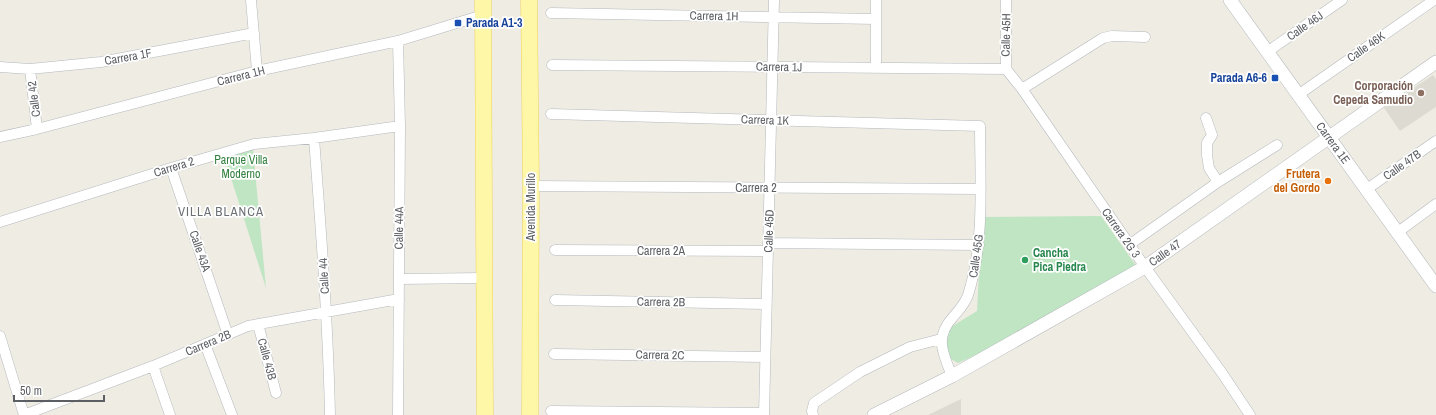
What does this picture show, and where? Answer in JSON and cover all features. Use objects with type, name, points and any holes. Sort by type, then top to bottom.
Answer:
[{"type":"main road","name":"Avenida Murillo","points":[[529,0],[531,186],[530,415]]},
{"type":"main road","points":[[483,8],[483,278],[485,415]]},
{"type":"street","points":[[251,0],[257,72]]},
{"type":"street","name":"Calle 45D","points":[[764,414],[774,67],[774,0]]},
{"type":"street","points":[[876,0],[876,68]]},
{"type":"street","name":"Calle 45H","points":[[1006,0],[1006,69]]},
{"type":"street","name":"Carrera 1E","points":[[1230,0],[1436,286]]},
{"type":"street","name":"Calle 46J","points":[[1267,52],[1342,0]]},
{"type":"street","name":"Calle 46K","points":[[1298,95],[1434,0]]},
{"type":"street","name":"Carrera 1H","points":[[0,137],[37,129],[257,72],[398,41],[483,8]]},
{"type":"street","name":"Carrera 1H","points":[[552,13],[876,19]]},
{"type":"street","name":"Carrera 1F","points":[[0,67],[30,69],[101,62],[254,33]]},
{"type":"street","points":[[1022,89],[1103,38],[1112,36],[1145,37]]},
{"type":"street","name":"Calle 44A","points":[[398,41],[400,126],[398,415]]},
{"type":"street","name":"Calle 47","points":[[874,415],[952,376],[1145,268],[1436,62]]},
{"type":"street","name":"Carrera 1J","points":[[552,65],[1006,69]]},
{"type":"street","name":"Calle 42","points":[[30,69],[37,129]]},
{"type":"street","name":"Carrera 2G 3","points":[[1006,69],[1022,89],[1145,268],[1222,373],[1250,415]]},
{"type":"street","name":"Carrera 1K","points":[[551,114],[980,126]]},
{"type":"street","points":[[1206,118],[1212,135],[1207,143],[1209,168],[1218,182]]},
{"type":"street","name":"Carrera 2","points":[[0,222],[171,168],[254,144],[314,138],[400,126]]},
{"type":"street","name":"Calle 45G","points":[[941,339],[950,321],[966,302],[973,280],[979,245],[980,126]]},
{"type":"street","name":"Calle 44","points":[[314,138],[326,312],[330,415]]},
{"type":"street","name":"Calle 47B","points":[[1367,189],[1436,141]]},
{"type":"street","points":[[1129,244],[1218,182],[1277,144]]},
{"type":"street","name":"Calle 43A","points":[[171,168],[228,335]]},
{"type":"street","name":"Carrera 2","points":[[531,186],[980,189]]},
{"type":"street","points":[[1398,232],[1436,204]]},
{"type":"street","name":"Carrera 2A","points":[[555,250],[979,245]]},
{"type":"street","points":[[399,279],[483,278]]},
{"type":"street","name":"Carrera 2B","points":[[24,415],[153,366],[248,326],[399,299]]},
{"type":"street","name":"Carrera 2B","points":[[555,300],[766,304]]},
{"type":"street","name":"Calle 43B","points":[[258,324],[276,393]]},
{"type":"street","points":[[0,336],[24,415]]},
{"type":"street","points":[[813,415],[812,410],[814,403],[860,372],[910,347],[941,339],[942,352],[952,376]]},
{"type":"street","points":[[205,344],[232,415]]},
{"type":"street","name":"Carrera 2C","points":[[554,354],[766,357]]},
{"type":"street","points":[[153,366],[170,415]]},
{"type":"street","points":[[551,410],[764,414]]},
{"type":"shaded area","name":"Corporación Cepeda Samudio","points":[[1433,75],[1436,79],[1436,107],[1400,131],[1384,108]]},
{"type":"shaded area","points":[[961,399],[961,415],[928,415]]},
{"type":"green space","name":"Parque Villa Moderno","points":[[253,149],[266,288],[224,156]]},
{"type":"green space","points":[[1101,216],[1137,267],[978,354],[958,363],[951,359],[947,353],[945,341],[951,327],[977,311],[982,217]]},
{"type":"place","name":"Parada A1-3","points":[[458,23]]},
{"type":"place","name":"Parada A6-6","points":[[1275,78]]},
{"type":"place","name":"Corporación Cepeda Samudio","points":[[1421,93]]},
{"type":"place","name":"Frutera del Gordo","points":[[1328,181]]},
{"type":"place","name":"Cancha Pica Piedra","points":[[1025,260]]},
{"type":"district","name":"VILLA BLANCA","points":[[221,211]]}]
